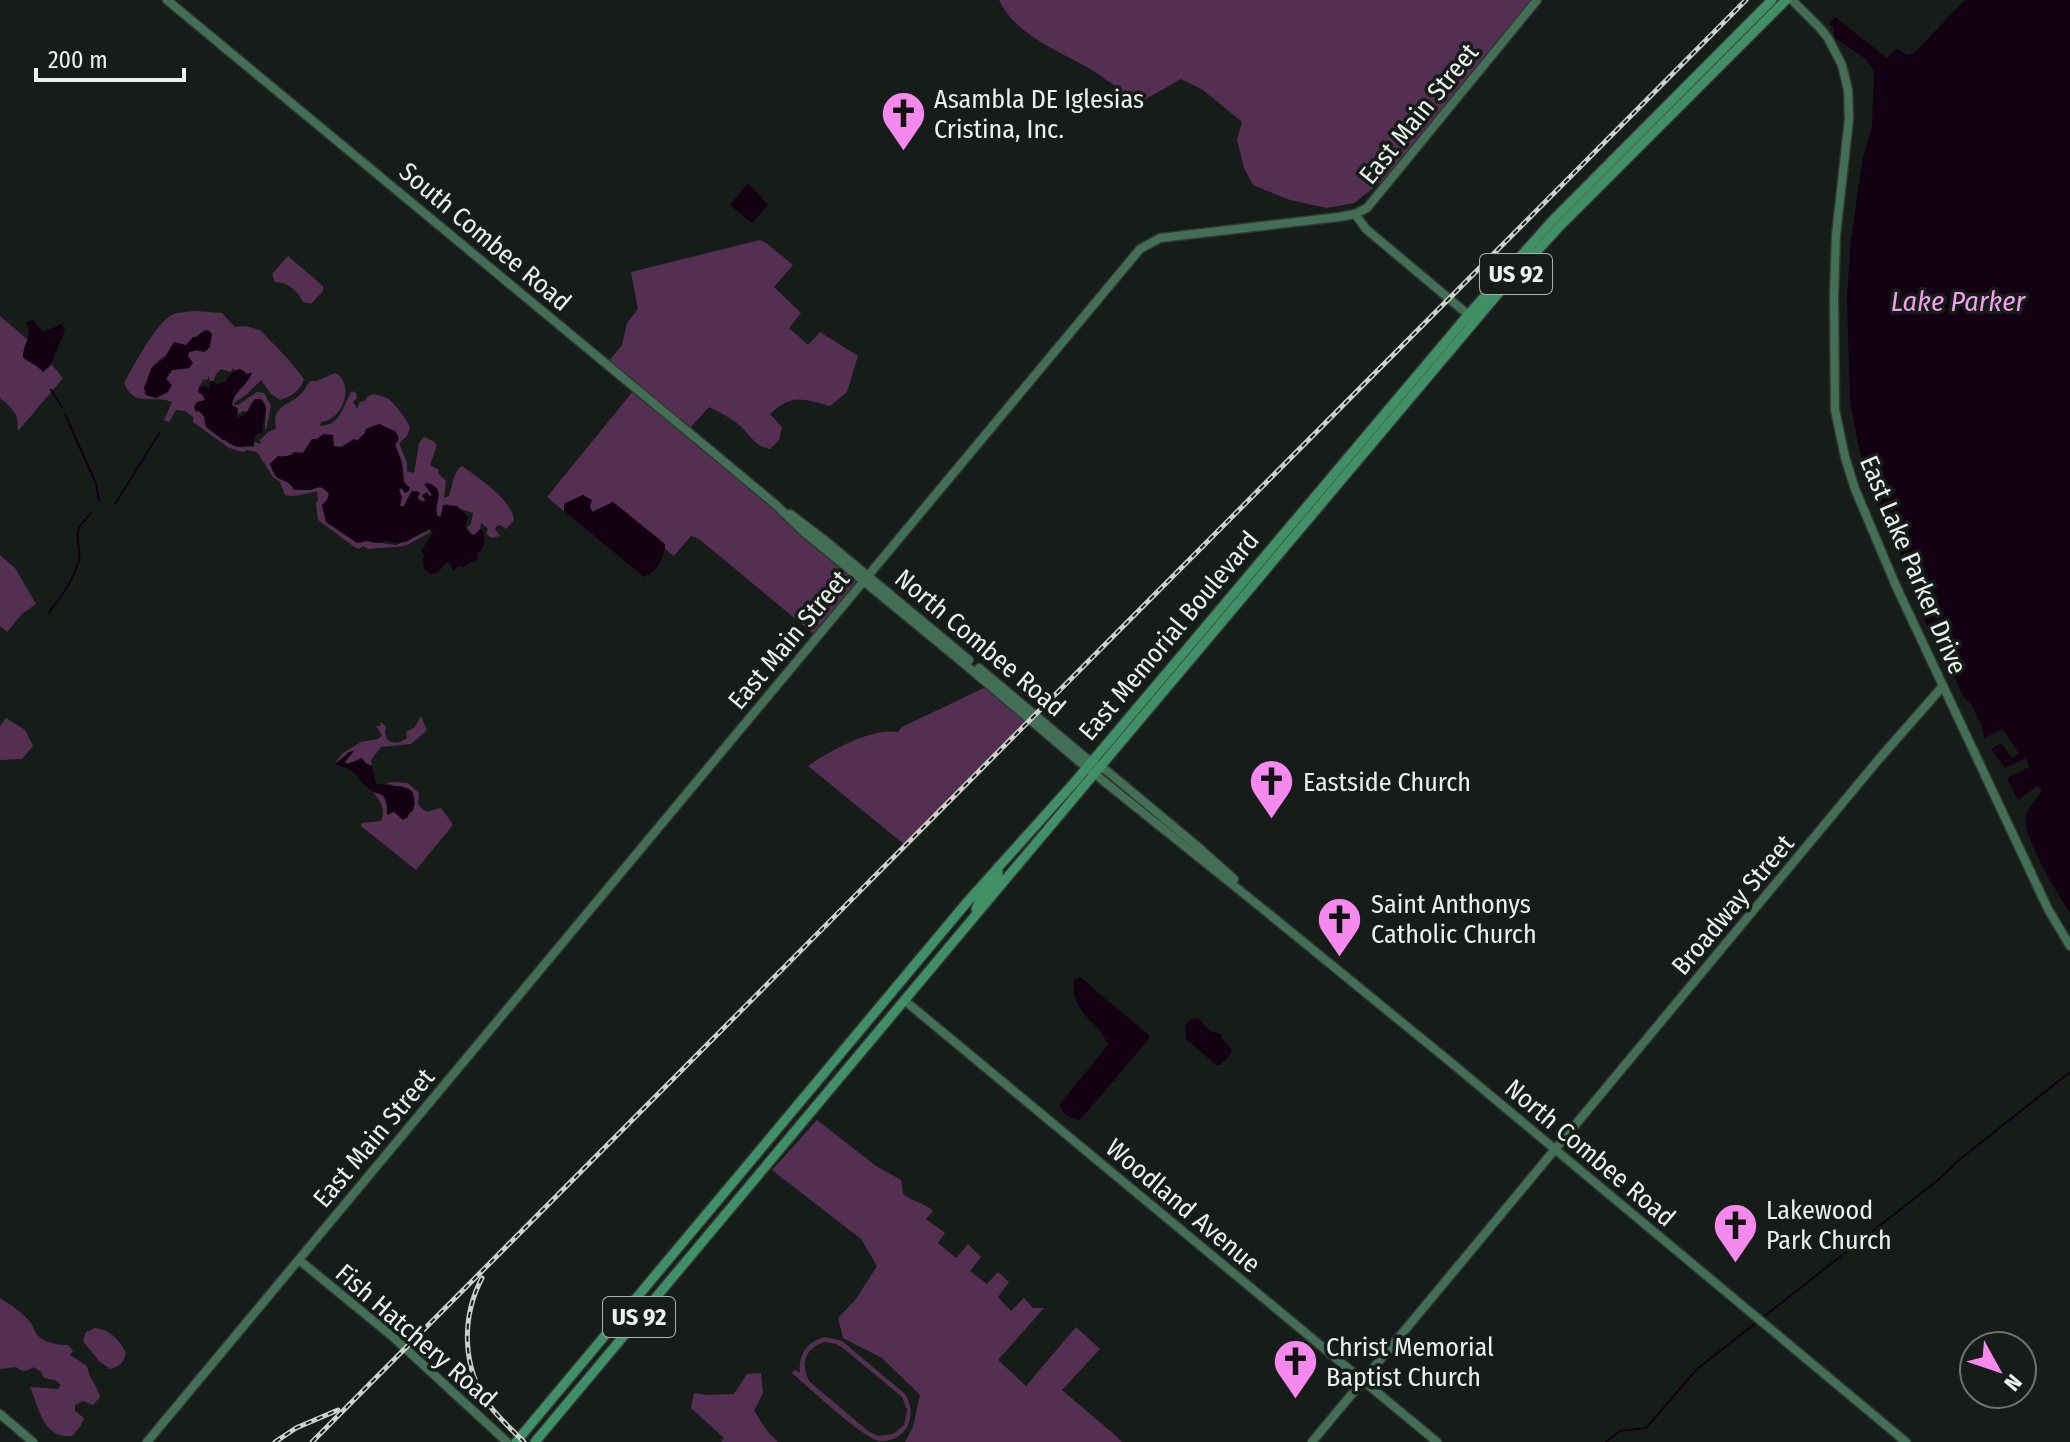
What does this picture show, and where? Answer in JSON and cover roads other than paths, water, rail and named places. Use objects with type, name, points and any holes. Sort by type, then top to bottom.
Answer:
[{"type":"main road","name":"South Combee Road","points":[[167,0],[776,505],[791,521],[866,579]]},
{"type":"main road","name":"East Main Street","points":[[147,1442],[1127,263],[1149,242],[1160,238],[1355,214],[1367,208],[1537,0]]},
{"type":"main road","name":"US 92","points":[[1284,542],[1471,318],[1557,223],[1772,0]]},
{"type":"main road","name":"US 92","points":[[1660,119],[1789,0]]},
{"type":"main road","name":"East Lake Parker Drive","points":[[1789,0],[1828,38],[1842,65],[1848,90],[1849,126],[1836,235],[1834,296],[1834,380],[1839,436],[1855,489],[1896,586],[2048,909],[2070,946]]},
{"type":"main road","points":[[1355,214],[1366,229],[1471,318]]},
{"type":"main road","name":"East Memorial Boulevard","points":[[1093,768],[1230,598],[1284,542]]},
{"type":"main road","name":"East Memorial Boulevard","points":[[1093,768],[1200,648],[1284,542]]},
{"type":"main road","name":"North Combee Road","points":[[866,579],[1093,768],[1197,846],[1241,885],[1248,896],[1906,1442]]},
{"type":"main road","points":[[1200,648],[1203,638],[1230,598]]},
{"type":"main road","name":"Broadway Street","points":[[1312,1442],[1943,686]]},
{"type":"main road","name":"US 92","points":[[516,1442],[998,866],[1093,768]]},
{"type":"main road","name":"US 92","points":[[535,1442],[972,919],[1093,768]]},
{"type":"main road","points":[[972,919],[981,897],[998,876],[998,866]]},
{"type":"main road","points":[[868,1021],[893,1001],[904,1000],[910,981],[927,950]]},
{"type":"main road","name":"Woodland Avenue","points":[[904,1000],[1437,1442]]},
{"type":"main road","points":[[712,1207],[724,1202],[734,1203],[737,1177],[750,1177],[762,1170]]},
{"type":"main road","name":"Fish Hatchery Road","points":[[299,1260],[392,1336],[507,1442]]},
{"type":"main road","points":[[0,1414],[33,1442]]},
{"type":"water","name":"Lake Parker","points":[[1965,0],[2070,0],[2070,913],[2042,864],[2026,824],[2027,811],[2042,789],[2037,786],[2018,800],[2007,778],[2029,767],[2026,758],[2005,768],[1991,749],[2001,743],[2012,758],[2019,754],[2003,729],[1984,738],[1971,704],[1963,696],[1945,655],[1922,617],[1918,591],[1878,505],[1860,453],[1850,401],[1847,297],[1851,239],[1862,162],[1872,127],[1874,71],[1866,59],[1834,37],[1834,28],[1829,24],[1835,17],[1887,58],[1897,49],[1908,55],[1915,52]]},
{"type":"water","points":[[748,183],[768,205],[752,223],[730,205]]},
{"type":"water","points":[[33,320],[43,332],[62,324],[65,330],[50,366],[43,372],[23,357],[28,337],[26,322]]},
{"type":"water","points":[[208,330],[212,334],[210,347],[204,352],[189,352],[193,363],[189,368],[172,370],[166,379],[172,385],[168,392],[156,398],[146,395],[144,388],[152,368],[166,357],[174,342],[186,345],[193,337]]},
{"type":"water","points":[[240,369],[246,374],[252,373],[233,401],[232,406],[238,408],[237,417],[247,412],[255,399],[261,399],[266,407],[263,433],[254,437],[254,447],[236,446],[223,440],[206,427],[204,416],[194,407],[197,402],[205,400],[198,392],[199,387],[209,389],[211,381],[222,383]]},
{"type":"water","points":[[379,424],[395,431],[399,438],[395,445],[402,462],[404,482],[410,488],[405,493],[401,488],[399,490],[402,497],[400,506],[404,506],[412,491],[419,492],[418,499],[424,502],[422,495],[427,492],[430,497],[432,495],[424,484],[434,486],[439,494],[436,507],[438,517],[443,505],[457,506],[468,517],[465,526],[468,533],[474,535],[480,529],[482,531],[484,542],[481,551],[477,552],[478,559],[454,570],[450,563],[446,563],[431,575],[424,569],[421,551],[433,533],[430,528],[406,542],[357,543],[326,522],[322,505],[329,494],[326,490],[320,487],[294,490],[274,474],[270,464],[278,456],[303,453],[312,439],[323,434],[333,435],[334,446],[341,447],[354,439],[357,441],[366,429]]},
{"type":"water","points":[[583,495],[592,500],[592,512],[613,502],[665,544],[662,559],[652,572],[644,577],[564,511],[564,504]]},
{"type":"water","points":[[354,751],[345,762],[348,764],[362,758],[372,766],[376,784],[411,791],[414,805],[408,817],[403,820],[394,812],[387,815],[384,796],[372,791],[348,769],[334,765]]},
{"type":"water","points":[[1079,977],[1149,1035],[1149,1039],[1080,1120],[1068,1116],[1059,1105],[1108,1045],[1076,1000],[1074,980]]},
{"type":"water","points":[[1196,1018],[1210,1031],[1221,1034],[1232,1050],[1220,1065],[1216,1065],[1186,1039],[1185,1026]]},
{"type":"waterway","points":[[51,390],[62,407]]},
{"type":"waterway","points":[[65,414],[96,484],[99,501]]},
{"type":"waterway","points":[[115,504],[160,432]]},
{"type":"waterway","points":[[49,612],[74,575],[79,561],[79,528],[91,513]]},
{"type":"waterway","points":[[1762,1318],[2070,1072]]},
{"type":"waterway","points":[[1606,1442],[1620,1431],[1646,1428],[1697,1369],[1757,1322]]},
{"type":"railway","points":[[312,1442],[1746,0]]},
{"type":"railway","points":[[482,1278],[470,1310],[469,1359],[480,1391],[489,1405],[524,1442]]},
{"type":"railway","points":[[275,1442],[296,1428],[338,1410]]},
{"type":"place","name":"Asambla DE Iglesias Cristina, Inc.","points":[[903,153]]},
{"type":"place","name":"Eastside Church","points":[[1272,821]]},
{"type":"place","name":"Saint Anthonys Catholic Church","points":[[1340,958]]},
{"type":"place","name":"Lakewood Park Church","points":[[1735,1264]]},
{"type":"place","name":"Christ Memorial Baptist Church","points":[[1295,1401]]}]
